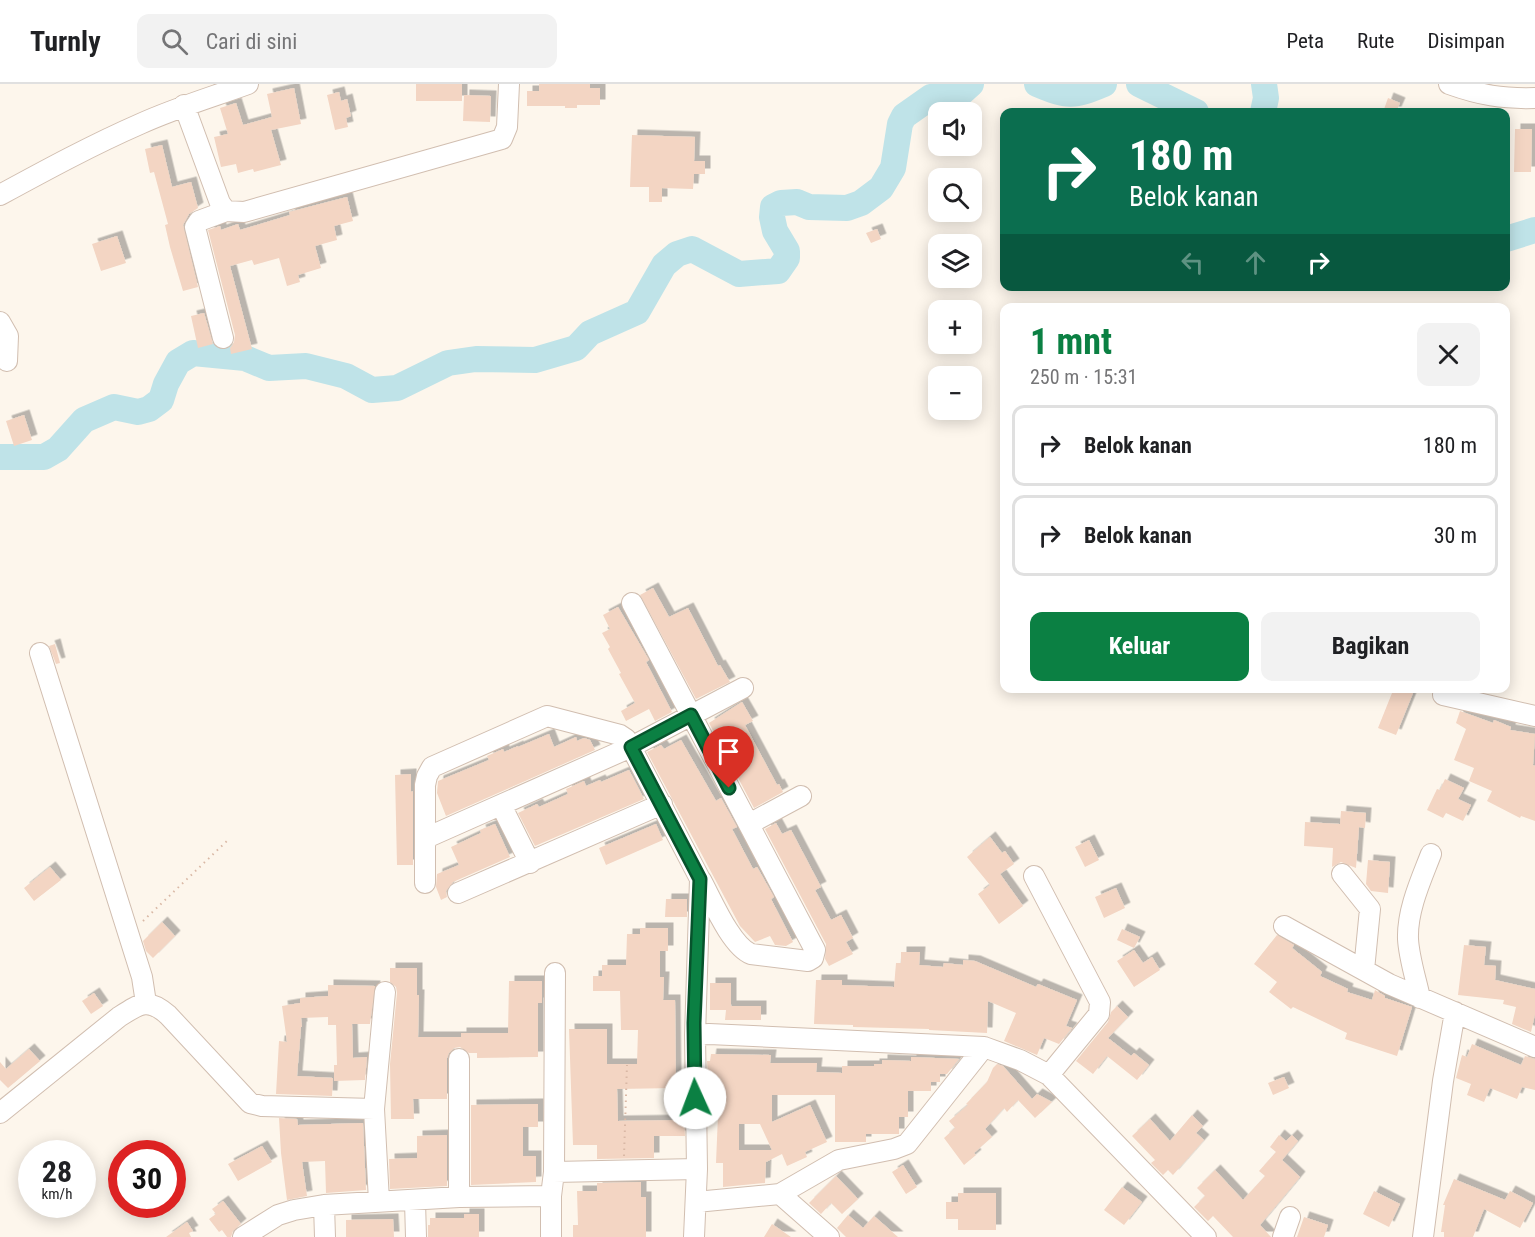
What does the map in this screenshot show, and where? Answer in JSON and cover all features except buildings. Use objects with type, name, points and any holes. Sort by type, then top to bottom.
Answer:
[{"type":"street","points":[[0,195],[120,133],[184,105],[248,84]]},
{"type":"street","points":[[223,338],[195,227],[199,221],[226,211],[243,212],[502,139],[507,127],[509,84]]},
{"type":"street","points":[[1449,84],[1496,97],[1535,98]]},
{"type":"street","points":[[184,105],[220,203],[226,211]]},
{"type":"street","points":[[0,322],[8,336],[7,361]]},
{"type":"street","points":[[425,883],[427,776],[432,767],[548,716],[620,735],[626,739],[700,879],[744,951],[751,954],[808,961],[813,958],[815,950],[632,603]]},
{"type":"street","points":[[40,653],[142,977],[146,1003]]},
{"type":"street","points":[[426,838],[631,747],[743,688]]},
{"type":"street","points":[[1443,695],[1535,716]]},
{"type":"street","points":[[749,824],[801,796]]},
{"type":"street","points":[[458,893],[662,804]]},
{"type":"street","points":[[501,805],[530,863]]},
{"type":"street","points":[[1420,998],[1410,952],[1409,928],[1417,890],[1431,854]]},
{"type":"street","points":[[1342,873],[1370,909],[1364,970]]},
{"type":"street","points":[[1034,876],[1100,1002],[1099,1014],[1049,1075]]},
{"type":"street","points":[[694,1237],[697,1169],[694,1035],[700,879]]},
{"type":"street","points":[[1284,926],[1420,998],[1535,1047]]},
{"type":"street","points":[[551,1237],[551,1196],[554,1172],[555,973]]},
{"type":"street","points":[[380,1201],[374,1109],[385,992]]},
{"type":"street","points":[[0,1113],[119,1017],[146,1003],[159,1007],[250,1103],[262,1106],[374,1109]]},
{"type":"street","points":[[1423,1237],[1443,1081],[1455,1012]]},
{"type":"street","points":[[694,1035],[984,1047],[1020,1060],[1049,1075],[1198,1234]]},
{"type":"street","points":[[696,1202],[780,1194],[839,1160],[894,1149],[906,1144],[984,1047]]},
{"type":"street","points":[[459,1059],[459,1197]]},
{"type":"street","points":[[554,1172],[697,1169]]},
{"type":"street","points":[[780,1194],[829,1237]]},
{"type":"street","points":[[243,1237],[278,1215],[324,1205],[459,1197],[551,1196]]},
{"type":"street","points":[[415,1201],[416,1237]]},
{"type":"street","points":[[324,1205],[325,1237]]},
{"type":"street","points":[[1283,1237],[1290,1217]]},
{"type":"path","points":[[128,935],[228,840]]},
{"type":"path","points":[[624,1170],[627,1065]]},
{"type":"waterway","points":[[0,457],[44,457],[58,449],[84,420],[114,407],[138,412],[149,409],[161,400],[166,384],[178,362],[193,353],[245,358],[269,368],[306,366],[346,376],[372,390],[397,388],[448,363],[476,359],[535,360],[576,348],[590,333],[637,312],[664,265],[677,254],[692,249],[739,274],[778,271],[787,258],[787,251],[775,231],[772,217],[773,207],[781,203],[797,202],[809,207],[847,208],[861,203],[881,188],[893,168],[900,124],[904,116],[931,97],[961,93],[971,84]]},
{"type":"waterway","points":[[1037,84],[1070,94],[1104,84]]},
{"type":"waterway","points":[[1139,84],[1188,108]]},
{"type":"waterway","points":[[1264,84],[1266,98],[1264,108]]},
{"type":"waterway","points":[[1510,238],[1535,230]]},
{"type":"route","points":[[695,1098],[694,1023],[700,879],[631,747],[691,715],[729,788]]}]
